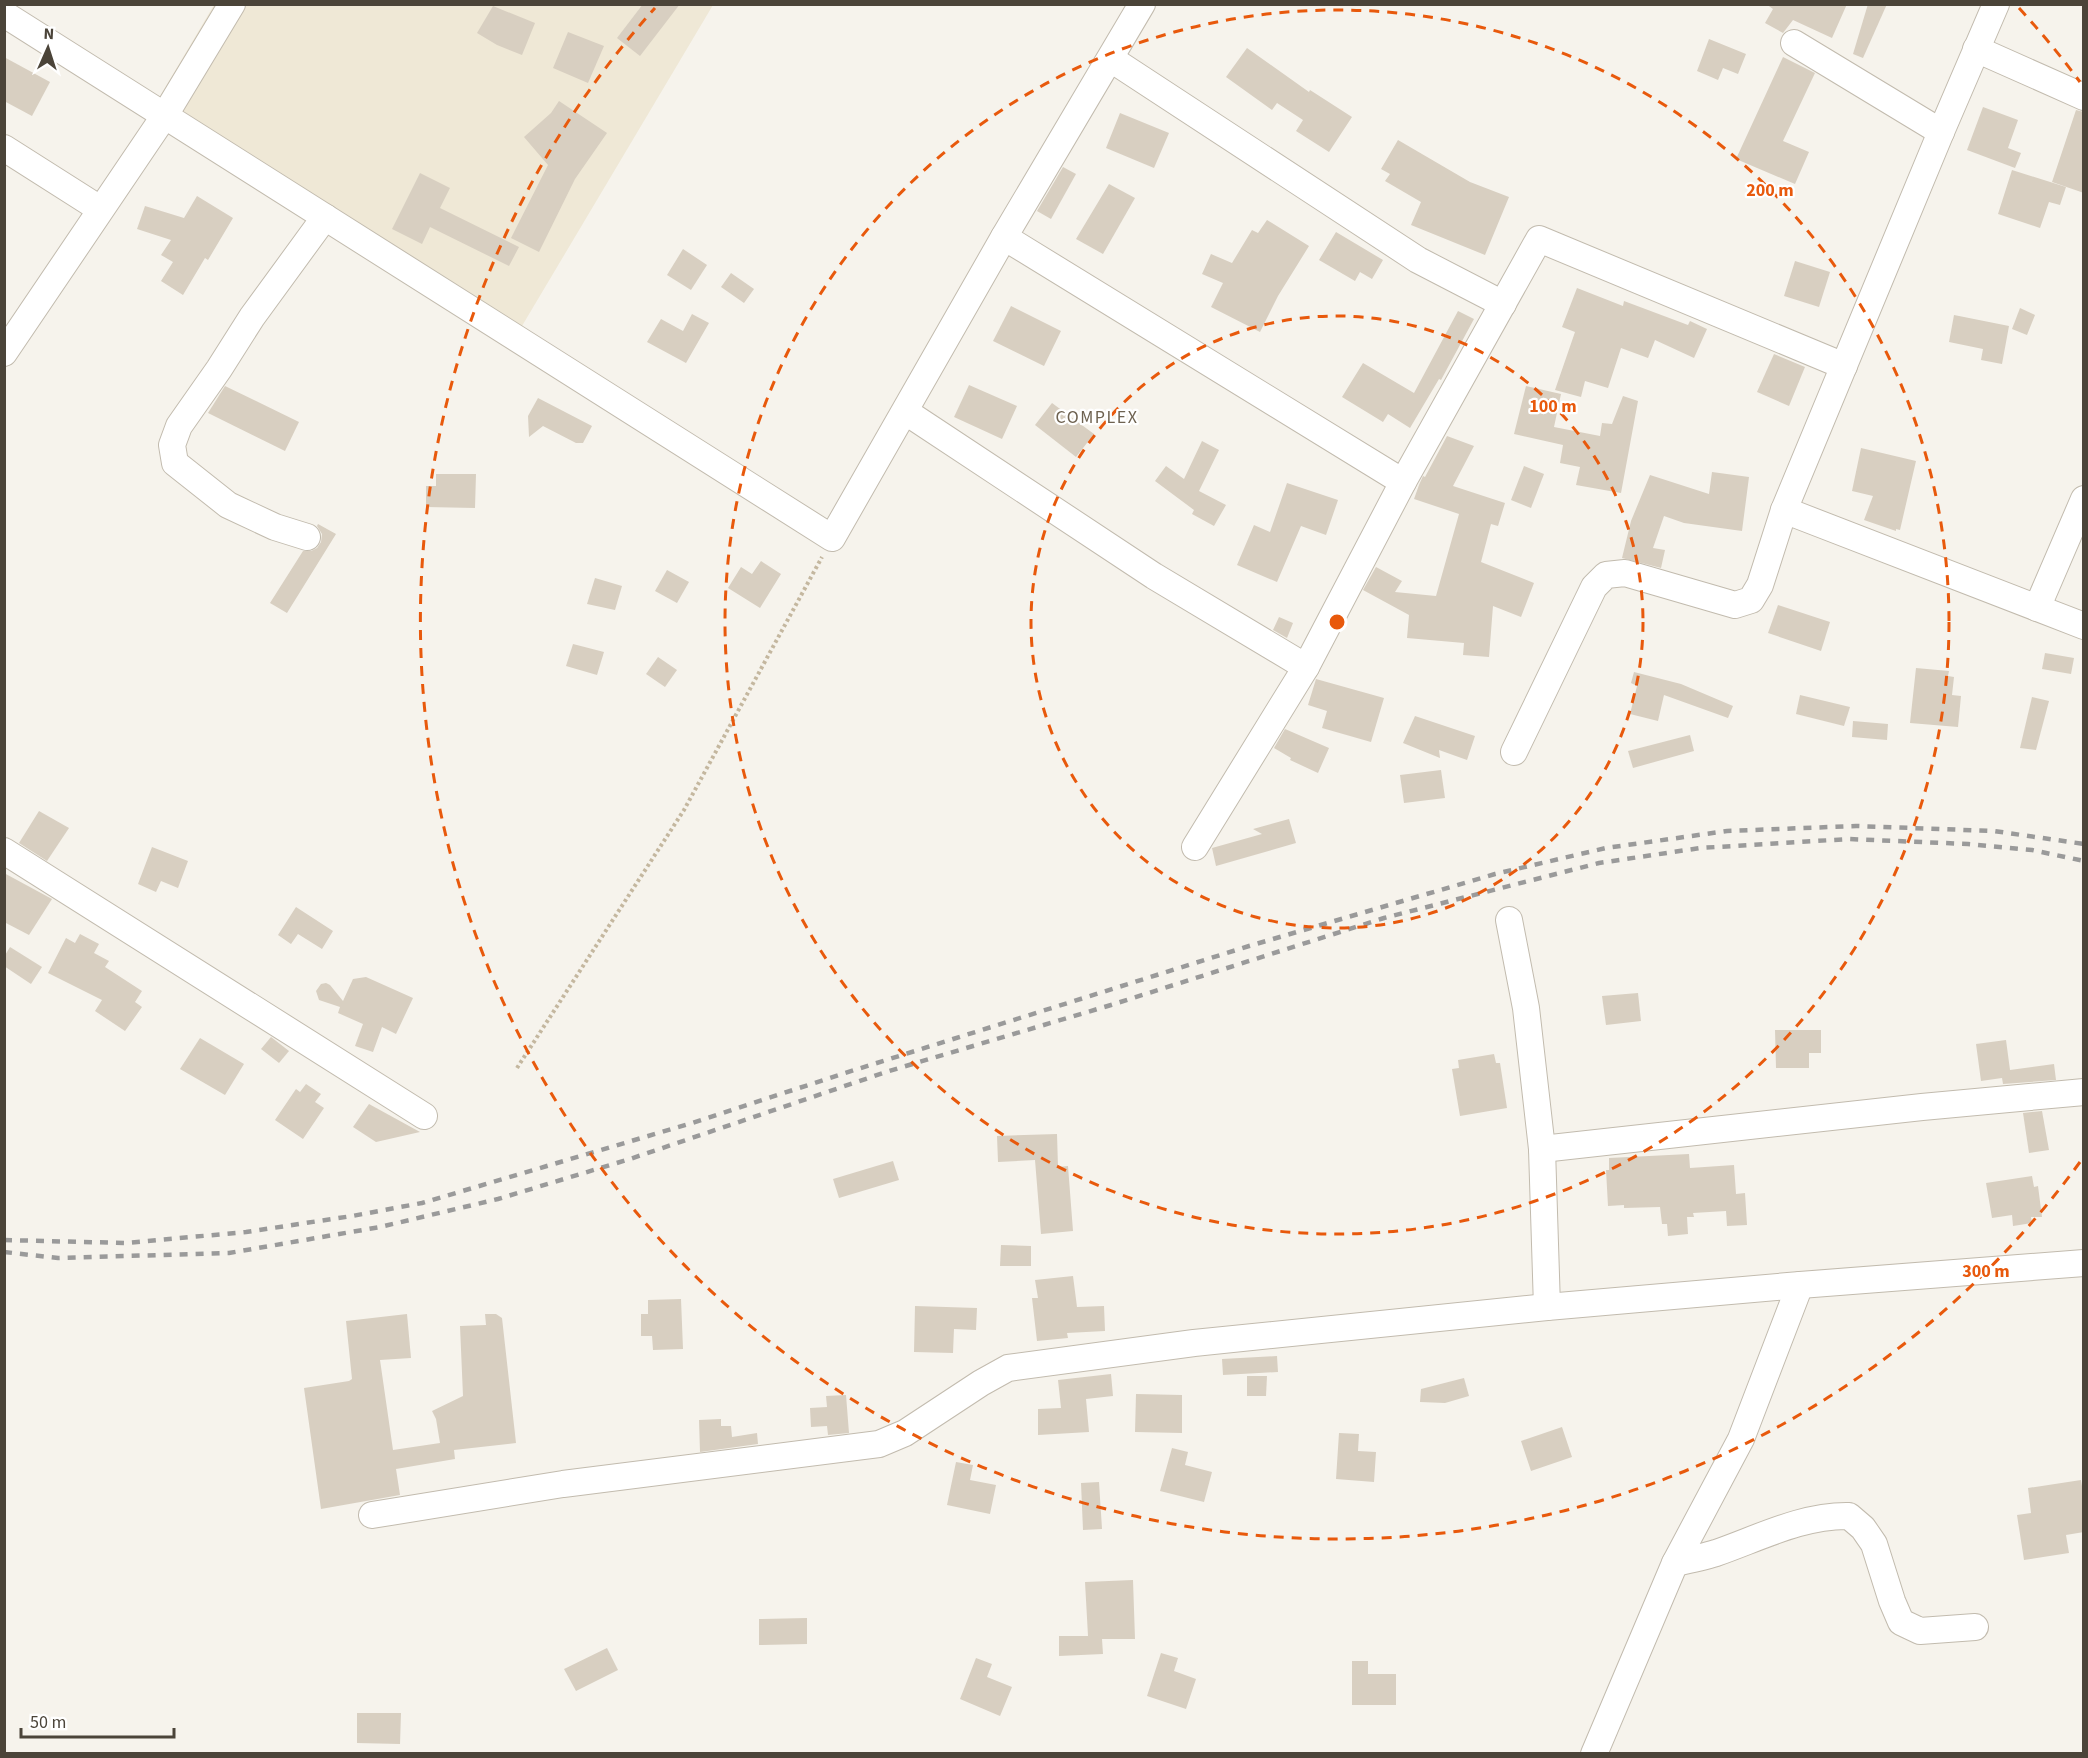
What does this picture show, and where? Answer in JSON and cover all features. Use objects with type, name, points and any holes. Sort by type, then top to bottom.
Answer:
[{"type":"street","points":[[4,353],[165,116],[232,4]]},
{"type":"street","points":[[4,14],[832,538],[1004,237],[1142,4]]},
{"type":"street","points":[[1514,752],[1594,587],[1606,575],[1625,573],[1736,604],[1751,600],[1760,585],[1784,510],[1996,4]]},
{"type":"street","points":[[1794,43],[1941,132]]},
{"type":"street","points":[[1976,49],[2084,97]]},
{"type":"street","points":[[1111,59],[1418,260],[1503,304]]},
{"type":"street","points":[[4,148],[100,209]]},
{"type":"street","points":[[307,537],[275,527],[228,504],[175,463],[171,445],[179,426],[252,317],[325,218]]},
{"type":"street","points":[[1004,237],[1403,482]]},
{"type":"street","points":[[1195,847],[1306,667],[1403,482],[1539,239],[1844,366]]},
{"type":"street","points":[[906,412],[1154,576],[1306,667]]},
{"type":"street","points":[[2037,608],[2084,499]]},
{"type":"street","points":[[1784,510],[2084,626]]},
{"type":"street","points":[[4,850],[424,1116]]},
{"type":"street","points":[[1509,920],[1526,1008],[1542,1149],[1547,1307]]},
{"type":"street","points":[[1542,1149],[1910,1108],[2084,1092]]},
{"type":"street","points":[[372,1515],[563,1484],[879,1444],[904,1433],[1008,1368],[1194,1344],[1547,1307],[2084,1263]]},
{"type":"street","points":[[1594,1754],[1675,1563],[1741,1439],[1800,1285]]},
{"type":"street","points":[[1675,1563],[1713,1554],[1798,1523],[1830,1515],[1850,1516],[1863,1528],[1874,1544],[1901,1622],[1920,1631],[1975,1627]]},
{"type":"path","points":[[517,1068],[684,810],[832,538]]},
{"type":"shaded area","points":[[214,5],[713,5],[519,331],[156,103]]},
{"type":"building","points":[[643,4],[680,4],[640,56],[617,38]]},
{"type":"building","points":[[1766,4],[1847,4],[1832,38],[1793,20],[1783,33],[1765,23],[1773,9]]},
{"type":"building","points":[[1868,4],[1887,4],[1863,58],[1853,54]]},
{"type":"building","points":[[493,6],[535,23],[522,55],[497,45],[477,33]]},
{"type":"building","points":[[568,32],[604,46],[588,83],[553,68]]},
{"type":"building","points":[[1709,39],[1746,54],[1738,74],[1723,68],[1718,80],[1697,71]]},
{"type":"building","points":[[1247,48],[1309,92],[1310,90],[1352,117],[1329,152],[1296,131],[1303,120],[1277,103],[1272,110],[1226,77]]},
{"type":"building","points":[[4,57],[50,82],[32,116],[4,101]]},
{"type":"building","points":[[1783,57],[1815,73],[1783,141],[1809,152],[1795,184],[1736,159]]},
{"type":"building","points":[[559,101],[607,133],[575,179],[539,252],[511,238],[548,165],[524,137],[551,113]]},
{"type":"building","points":[[1983,107],[2018,120],[2008,148],[2021,153],[2015,168],[1967,150]]},
{"type":"building","points":[[2076,110],[2084,112],[2084,193],[2052,182]]},
{"type":"building","points":[[1120,113],[1169,133],[1154,168],[1106,148]]},
{"type":"building","points":[[1398,140],[1470,182],[1509,197],[1485,255],[1411,225],[1421,202],[1385,181],[1390,174],[1381,169]]},
{"type":"building","points":[[1063,167],[1076,174],[1051,219],[1037,211]]},
{"type":"building","points":[[2012,170],[2066,187],[2060,205],[2049,202],[2040,228],[1998,214]]},
{"type":"building","points":[[420,173],[450,188],[440,208],[519,247],[509,266],[430,227],[422,244],[392,229]]},
{"type":"building","points":[[1109,184],[1135,198],[1103,254],[1076,239]]},
{"type":"building","points":[[197,196],[233,218],[208,260],[205,258],[183,295],[161,281],[173,262],[161,255],[171,240],[137,229],[145,206],[184,218]]},
{"type":"building","points":[[1267,220],[1309,246],[1278,296],[1260,332],[1211,307],[1223,283],[1202,274],[1211,254],[1232,263],[1252,230],[1258,233]]},
{"type":"building","points":[[1336,232],[1383,260],[1372,279],[1360,272],[1355,281],[1319,260]]},
{"type":"building","points":[[683,249],[707,265],[691,290],[667,275]]},
{"type":"building","points":[[1795,261],[1830,272],[1819,307],[1784,296]]},
{"type":"building","points":[[731,273],[754,289],[744,303],[721,287]]},
{"type":"building","points":[[1577,288],[1623,306],[1624,301],[1688,325],[1690,321],[1707,329],[1694,358],[1655,340],[1648,358],[1621,348],[1608,388],[1585,381],[1581,397],[1555,390],[1575,332],[1562,327]]},
{"type":"building","points":[[1011,306],[1061,331],[1044,366],[993,341]]},
{"type":"building","points":[[2020,308],[2035,315],[2027,335],[2012,329]]},
{"type":"building","points":[[1458,311],[1474,319],[1441,380],[1439,379],[1410,428],[1388,414],[1383,422],[1342,397],[1363,363],[1414,393]]},
{"type":"building","points":[[692,314],[709,323],[686,363],[647,342],[661,319],[683,331]]},
{"type":"building","points":[[1954,315],[2009,326],[2002,364],[1981,360],[1983,349],[1949,342]]},
{"type":"building","points":[[1774,354],[1805,367],[1789,406],[1757,392]]},
{"type":"building","points":[[969,385],[1017,406],[1002,439],[954,417]]},
{"type":"building","points":[[225,386],[299,422],[285,451],[208,413]]},
{"type":"building","points":[[1526,386],[1561,394],[1554,427],[1600,436],[1602,423],[1612,424],[1623,396],[1638,401],[1621,493],[1576,485],[1580,467],[1560,463],[1563,445],[1514,434]]},
{"type":"building","points":[[538,398],[592,426],[583,443],[576,443],[543,426],[529,437],[528,416]]},
{"type":"building","points":[[1052,403],[1094,434],[1076,457],[1035,425]]},
{"type":"building","points":[[1447,436],[1474,446],[1453,486],[1505,503],[1498,526],[1491,524],[1481,562],[1534,583],[1521,617],[1493,606],[1489,657],[1463,655],[1464,643],[1407,638],[1409,615],[1363,590],[1376,567],[1402,581],[1395,592],[1436,596],[1459,514],[1414,499],[1423,476],[1425,477]]},
{"type":"building","points":[[1202,441],[1219,450],[1199,491],[1226,505],[1214,526],[1192,514],[1194,510],[1155,481],[1166,466],[1184,479]]},
{"type":"building","points":[[1861,448],[1916,461],[1900,530],[1896,529],[1896,531],[1864,520],[1873,496],[1852,491]]},
{"type":"building","points":[[1524,466],[1544,474],[1531,508],[1511,500]]},
{"type":"building","points":[[1712,472],[1749,477],[1742,531],[1684,523],[1664,516],[1653,548],[1665,550],[1661,568],[1622,558],[1631,521],[1650,475],[1709,494]]},
{"type":"building","points":[[436,474],[476,474],[475,508],[426,507],[426,486],[436,486]]},
{"type":"building","points":[[1287,483],[1338,500],[1326,535],[1301,526],[1277,582],[1237,565],[1254,525],[1270,532]]},
{"type":"building","points":[[318,524],[336,534],[287,613],[270,603],[303,551],[317,548],[321,542],[322,534]]},
{"type":"building","points":[[761,561],[781,574],[760,608],[728,588],[741,567],[752,574]]},
{"type":"building","points":[[667,570],[689,582],[677,603],[655,591]]},
{"type":"building","points":[[595,578],[622,586],[615,610],[587,604]]},
{"type":"building","points":[[1778,605],[1830,622],[1821,651],[1768,633]]},
{"type":"building","points":[[1279,617],[1293,623],[1287,638],[1273,630]]},
{"type":"building","points":[[573,644],[604,652],[597,675],[566,666]]},
{"type":"building","points":[[2045,653],[2074,658],[2071,674],[2042,669]]},
{"type":"building","points":[[658,657],[677,670],[665,687],[646,674]]},
{"type":"building","points":[[1916,668],[1949,671],[1948,676],[1954,677],[1952,695],[1961,696],[1958,727],[1910,723]]},
{"type":"building","points":[[1634,672],[1681,684],[1733,706],[1728,718],[1664,695],[1658,721],[1630,714],[1637,686],[1631,683]]},
{"type":"building","points":[[1316,679],[1384,698],[1371,742],[1322,728],[1327,711],[1308,705]]},
{"type":"building","points":[[1800,695],[1850,707],[1844,726],[1796,714]]},
{"type":"building","points":[[2032,697],[2049,701],[2036,750],[2020,748]]},
{"type":"building","points":[[1415,716],[1475,736],[1467,760],[1439,750],[1440,758],[1403,743]]},
{"type":"building","points":[[1853,721],[1888,724],[1887,740],[1852,737]]},
{"type":"building","points":[[1285,729],[1329,748],[1318,773],[1290,760],[1291,758],[1274,748]]},
{"type":"building","points":[[1690,735],[1694,751],[1633,768],[1628,751]]},
{"type":"building","points":[[1441,770],[1445,798],[1404,803],[1400,775]]},
{"type":"building","points":[[39,811],[69,828],[47,861],[19,843]]},
{"type":"building","points":[[1289,819],[1296,843],[1216,866],[1212,848],[1262,834],[1253,829]]},
{"type":"building","points":[[152,847],[188,861],[178,888],[161,881],[156,892],[138,884]]},
{"type":"building","points":[[4,873],[52,899],[29,935],[4,922]]},
{"type":"building","points":[[296,907],[333,931],[322,949],[298,934],[291,944],[278,935]]},
{"type":"building","points":[[80,934],[99,944],[94,953],[109,961],[105,967],[142,991],[135,1002],[142,1007],[125,1031],[95,1011],[102,1000],[48,973],[66,938],[75,943]]},
{"type":"building","points":[[10,947],[42,967],[31,984],[4,966],[4,957]]},
{"type":"building","points":[[366,977],[413,998],[396,1034],[382,1027],[373,1052],[355,1046],[363,1024],[338,1013],[340,1007],[319,1000],[316,991],[321,984],[326,983],[343,1001],[353,979]]},
{"type":"building","points":[[1638,993],[1641,1021],[1606,1025],[1602,996]]},
{"type":"building","points":[[1775,1030],[1821,1030],[1821,1053],[1809,1053],[1809,1068],[1776,1068]]},
{"type":"building","points":[[271,1037],[289,1051],[279,1063],[261,1049]]},
{"type":"building","points":[[200,1038],[244,1064],[225,1095],[180,1069]]},
{"type":"building","points":[[2006,1040],[2010,1070],[2054,1064],[2056,1080],[2003,1084],[2002,1078],[1981,1081],[1976,1044]]},
{"type":"building","points":[[1494,1054],[1496,1063],[1500,1063],[1507,1108],[1460,1116],[1452,1069],[1459,1068],[1458,1060]]},
{"type":"building","points":[[306,1084],[321,1094],[315,1102],[324,1108],[303,1139],[275,1120],[296,1089],[300,1092]]},
{"type":"building","points":[[369,1104],[420,1132],[376,1142],[353,1127]]},
{"type":"building","points":[[2042,1111],[2049,1150],[2029,1153],[2023,1113]]},
{"type":"building","points":[[1057,1134],[1058,1167],[1068,1166],[1073,1231],[1041,1234],[1035,1160],[998,1162],[997,1136]]},
{"type":"building","points":[[1689,1154],[1690,1168],[1734,1165],[1736,1194],[1745,1193],[1747,1225],[1727,1226],[1726,1211],[1693,1213],[1694,1217],[1687,1217],[1688,1234],[1668,1236],[1667,1224],[1662,1224],[1660,1207],[1608,1206],[1606,1170],[1609,1170],[1609,1158]]},
{"type":"building","points":[[893,1161],[899,1180],[839,1198],[833,1179]]},
{"type":"building","points":[[2032,1176],[2034,1187],[2038,1186],[2042,1217],[2031,1217],[2032,1223],[2013,1226],[2012,1215],[1992,1218],[1986,1183]]},
{"type":"building","points":[[1001,1245],[1031,1246],[1031,1266],[1000,1266]]},
{"type":"building","points":[[1073,1276],[1077,1307],[1104,1306],[1105,1331],[1067,1333],[1068,1338],[1037,1341],[1032,1298],[1038,1298],[1035,1280]]},
{"type":"building","points":[[681,1299],[683,1349],[653,1350],[652,1336],[641,1336],[641,1314],[648,1314],[648,1300]]},
{"type":"building","points":[[915,1306],[977,1308],[976,1330],[954,1329],[953,1353],[914,1352]]},
{"type":"building","points":[[407,1314],[411,1358],[380,1360],[393,1450],[440,1443],[436,1419],[432,1411],[463,1396],[460,1326],[486,1325],[485,1314],[496,1314],[502,1318],[516,1443],[454,1450],[455,1459],[396,1469],[400,1495],[321,1509],[304,1388],[352,1379],[346,1321]]},
{"type":"building","points":[[1277,1356],[1278,1372],[1223,1375],[1222,1359]]},
{"type":"building","points":[[1111,1374],[1113,1396],[1086,1399],[1089,1432],[1038,1435],[1038,1409],[1061,1408],[1058,1380]]},
{"type":"building","points":[[1247,1376],[1267,1376],[1266,1396],[1247,1396]]},
{"type":"building","points":[[1464,1378],[1469,1396],[1445,1403],[1420,1402],[1421,1389]]},
{"type":"building","points":[[1136,1394],[1182,1395],[1182,1433],[1135,1432]]},
{"type":"building","points":[[846,1395],[849,1433],[828,1435],[827,1426],[811,1427],[810,1408],[827,1407],[826,1396]]},
{"type":"building","points":[[721,1419],[721,1426],[731,1426],[732,1437],[757,1433],[758,1444],[700,1452],[699,1420]]},
{"type":"building","points":[[1562,1427],[1572,1457],[1531,1471],[1521,1441]]},
{"type":"building","points":[[1339,1433],[1359,1434],[1358,1451],[1376,1452],[1374,1482],[1336,1479]]},
{"type":"building","points":[[1172,1448],[1188,1452],[1185,1465],[1212,1472],[1204,1502],[1160,1491]]},
{"type":"building","points":[[956,1462],[973,1465],[970,1480],[996,1485],[990,1514],[947,1505]]},
{"type":"building","points":[[2081,1480],[2084,1498],[2084,1532],[2066,1535],[2069,1553],[2024,1560],[2017,1515],[2031,1513],[2028,1488]]},
{"type":"building","points":[[1099,1482],[1102,1529],[1083,1530],[1081,1483]]},
{"type":"building","points":[[1133,1580],[1135,1639],[1102,1639],[1103,1654],[1059,1656],[1059,1636],[1088,1636],[1085,1582]]},
{"type":"building","points":[[807,1618],[807,1644],[759,1645],[759,1619]]},
{"type":"building","points":[[607,1648],[618,1670],[576,1691],[564,1669]]},
{"type":"building","points":[[1161,1653],[1178,1658],[1174,1671],[1196,1679],[1186,1709],[1147,1696]]},
{"type":"building","points":[[976,1658],[992,1664],[987,1677],[1012,1687],[1000,1716],[960,1699]]},
{"type":"building","points":[[1352,1661],[1368,1661],[1368,1674],[1396,1674],[1396,1705],[1352,1705]]},
{"type":"building","points":[[357,1713],[401,1713],[400,1744],[357,1743]]},
{"type":"railway","points":[[4,1240],[126,1243],[246,1232],[422,1203],[692,1123],[1249,946],[1495,874],[1606,848],[1727,831],[1856,826],[1994,831],[2084,844]]},
{"type":"railway","points":[[4,1252],[58,1258],[229,1253],[380,1227],[498,1199],[630,1159],[889,1071],[1111,1005],[1384,918],[1599,863],[1700,848],[1849,839],[1968,844],[2032,850],[2084,861]]},
{"type":"district","name":"COMPLEX","points":[[1097,417]]}]
